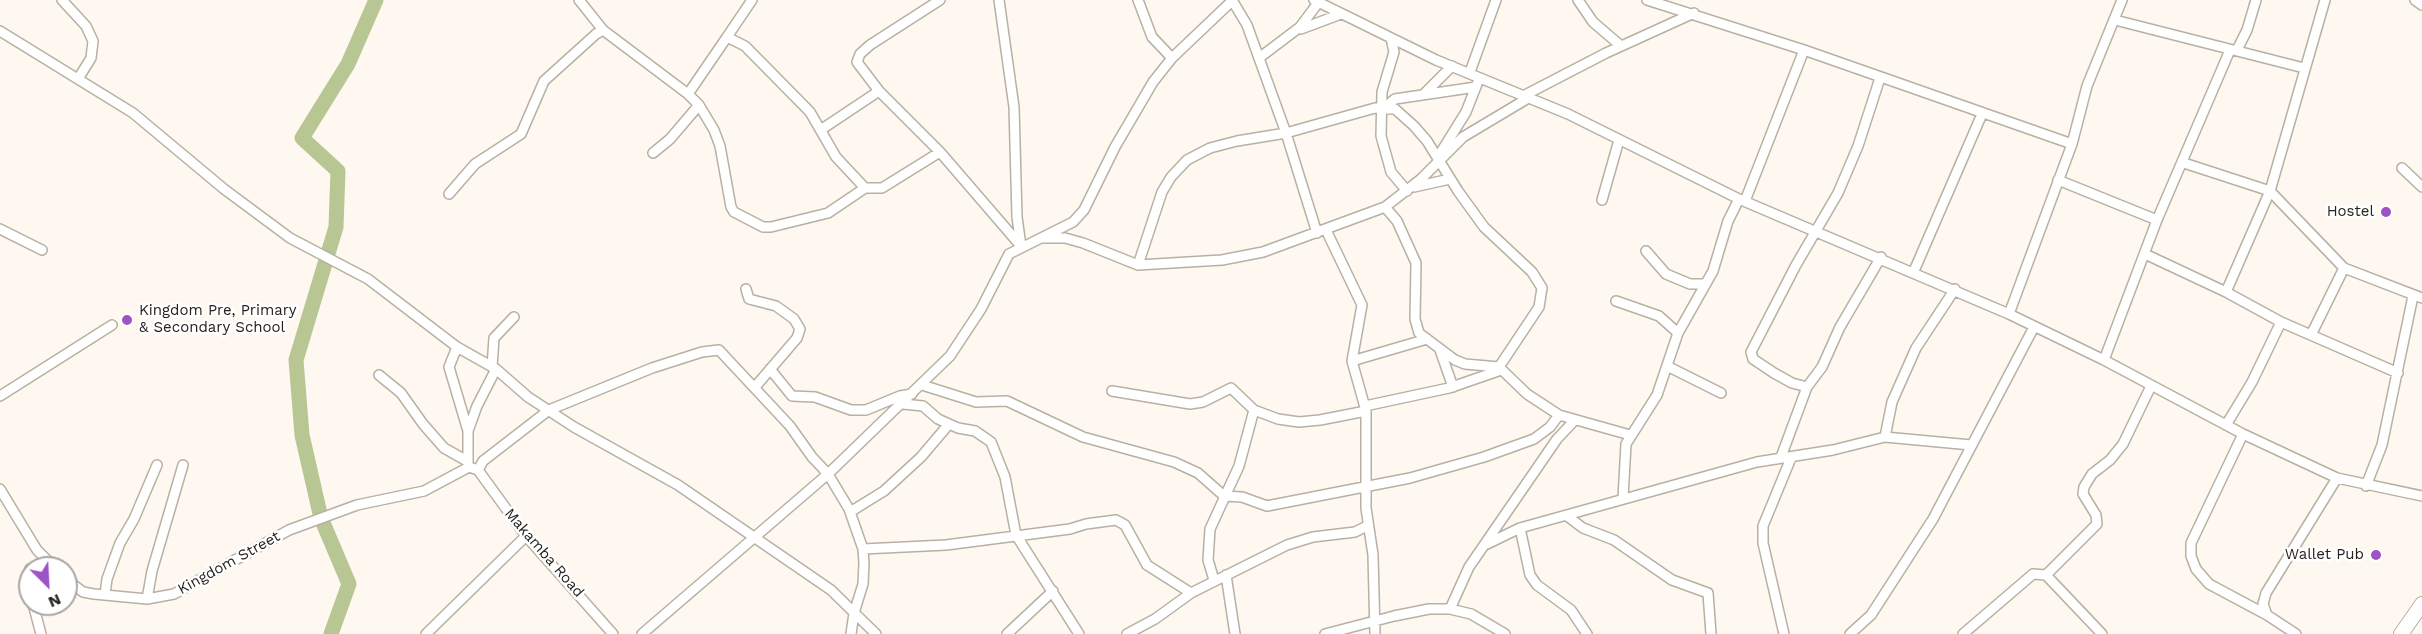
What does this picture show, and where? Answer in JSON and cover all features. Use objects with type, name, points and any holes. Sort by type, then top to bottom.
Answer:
[{"type":"main road","points":[[2401,634],[2422,604]]},
{"type":"street","points":[[62,0],[86,26],[93,41],[91,58],[78,79]]},
{"type":"street","points":[[579,0],[603,30],[688,94],[699,105],[714,130],[720,146],[732,210],[758,225],[771,227],[818,217],[837,208],[865,188],[882,188],[940,152]]},
{"type":"street","points":[[688,94],[752,0]]},
{"type":"street","points":[[940,0],[894,27],[857,58],[861,70],[879,91],[940,152],[1021,246]]},
{"type":"street","points":[[999,0],[1014,107],[1017,217],[1021,246]]},
{"type":"street","points":[[1138,0],[1152,37],[1172,58]]},
{"type":"street","points":[[642,634],[752,537],[828,474],[922,385],[956,347],[981,309],[1009,254],[1021,246],[1074,222],[1084,210],[1141,100],[1172,58],[1233,0],[1247,25],[1321,232],[1362,305],[1352,361],[1365,408],[1367,526],[1373,555],[1375,634]]},
{"type":"street","points":[[1470,72],[1496,0]]},
{"type":"street","points":[[1578,0],[1593,22],[1621,46]]},
{"type":"street","points":[[1647,0],[1694,13],[2072,144]]},
{"type":"street","points":[[2009,314],[2072,144],[2087,86],[2122,0]]},
{"type":"street","points":[[2104,360],[2157,220],[2234,50],[2247,30],[2256,0]]},
{"type":"street","points":[[2226,292],[2270,191],[2325,0]]},
{"type":"street","points":[[2415,0],[2422,4]]},
{"type":"street","points":[[1258,58],[1308,20],[1317,1],[1452,66],[1527,96],[1742,200],[1914,271],[2009,314],[2104,360],[2243,435],[2337,478],[2366,486],[2422,496]]},
{"type":"street","points":[[1043,237],[1065,238],[1083,243],[1138,265],[1242,256],[1263,252],[1385,207],[1409,189],[1463,137],[1527,96],[1621,46],[1694,13]]},
{"type":"street","points":[[1296,31],[1341,14]]},
{"type":"street","points":[[2115,20],[2304,68]]},
{"type":"street","points":[[449,194],[475,164],[521,134],[544,81],[603,30]]},
{"type":"street","points":[[0,31],[134,113],[224,189],[290,238],[368,279],[457,347],[494,368],[528,397],[678,485],[831,590],[876,634]]},
{"type":"street","points":[[727,37],[745,46],[810,111],[836,157],[865,188]]},
{"type":"street","points":[[1391,38],[1394,56],[1388,66],[1383,107],[1383,150],[1391,172],[1409,189]]},
{"type":"street","points":[[1623,498],[1624,454],[1630,435],[1657,395],[1678,333],[1713,271],[1728,221],[1742,200],[1804,51]]},
{"type":"street","points":[[1423,95],[1452,66]]},
{"type":"street","points":[[1438,160],[1466,112],[1479,76]]},
{"type":"street","points":[[1807,387],[1792,383],[1774,373],[1753,359],[1751,352],[1796,265],[1817,230],[1858,146],[1880,78]]},
{"type":"street","points":[[1138,265],[1162,192],[1171,177],[1187,160],[1210,148],[1236,141],[1286,133],[1383,107],[1395,99],[1476,87]]},
{"type":"street","points":[[822,129],[879,91]]},
{"type":"street","points":[[653,153],[670,139],[699,105]]},
{"type":"street","points":[[1112,391],[1190,404],[1203,402],[1231,388],[1254,410],[1299,422],[1320,420],[1453,387],[1500,369],[1539,307],[1542,288],[1532,272],[1484,227],[1414,126],[1395,109],[1383,107]]},
{"type":"street","points":[[1914,271],[1982,114]]},
{"type":"street","points":[[1602,200],[1619,140]]},
{"type":"street","points":[[2184,163],[2270,191],[2344,268],[2417,297],[2382,445],[2366,486]]},
{"type":"street","points":[[2402,168],[2422,187]]},
{"type":"street","points":[[1409,189],[1450,179]]},
{"type":"street","points":[[2058,180],[2157,220]]},
{"type":"street","points":[[1385,207],[1394,216],[1413,254],[1416,272],[1415,320],[1419,333],[1440,350],[1465,364],[1500,369],[1527,394],[1559,415],[1630,435]]},
{"type":"street","points":[[0,229],[42,249]]},
{"type":"street","points":[[1646,251],[1666,274],[1690,284],[1704,284]]},
{"type":"street","points":[[2145,254],[2226,292],[2281,322],[2398,373]]},
{"type":"street","points":[[1780,457],[1807,387],[1822,367],[1840,327],[1881,257]]},
{"type":"street","points":[[2311,335],[2344,268]]},
{"type":"street","points":[[746,289],[749,299],[776,306],[794,319],[800,329],[797,338],[755,387]]},
{"type":"street","points":[[1885,437],[1892,402],[1916,348],[1955,289]]},
{"type":"street","points":[[1616,301],[1659,316],[1678,333]]},
{"type":"street","points":[[468,431],[494,368],[494,338],[514,318]]},
{"type":"street","points":[[2226,425],[2252,382],[2281,322]]},
{"type":"street","points":[[0,396],[112,326]]},
{"type":"street","points":[[1850,634],[1871,615],[1933,519],[2034,327]]},
{"type":"street","points":[[1352,361],[1427,339]]},
{"type":"street","points":[[457,347],[449,367],[468,431],[471,466]]},
{"type":"street","name":"Kingdom Street","points":[[78,588],[83,592],[147,599],[174,594],[289,530],[357,505],[424,491],[483,461],[549,410],[652,368],[711,350],[725,354],[755,387],[828,474],[850,512],[863,549],[863,584],[854,613],[851,634]]},
{"type":"street","points":[[1440,350],[1453,387]]},
{"type":"street","points":[[1667,366],[1721,393]]},
{"type":"street","points":[[770,369],[792,396],[823,399],[851,410],[866,410],[900,396],[912,394]]},
{"type":"street","points":[[380,375],[401,393],[444,448],[471,466]]},
{"type":"street","points":[[922,385],[976,402],[1007,401],[1083,436],[1173,462],[1198,473],[1224,496],[1242,497],[1267,506],[1410,478],[1516,446],[1534,439],[1550,427],[1559,415]]},
{"type":"street","points":[[2046,575],[2097,524],[2096,515],[2083,494],[2085,487],[2092,474],[2110,460],[2123,444],[2151,386]]},
{"type":"street","points":[[903,404],[923,406],[949,424],[975,431],[991,442],[1005,477],[1016,535],[1078,634]]},
{"type":"street","points":[[1214,580],[1208,560],[1209,536],[1224,496],[1239,466],[1254,410]]},
{"type":"street","points":[[1449,609],[1469,567],[1487,544],[1557,439],[1574,421]]},
{"type":"street","points":[[850,512],[884,491],[921,457],[949,424]]},
{"type":"street","points":[[2243,435],[2191,543],[2191,556],[2196,569],[2209,584],[2268,615],[2296,634]]},
{"type":"street","points":[[1487,544],[1520,528],[1730,468],[1780,457],[1791,458],[1885,437],[1971,445]]},
{"type":"street","points":[[1784,634],[1763,543],[1763,526],[1791,458]]},
{"type":"street","points":[[105,594],[107,579],[120,543],[134,519],[157,465]]},
{"type":"street","points":[[147,599],[152,571],[183,465]]},
{"type":"street","name":"Makamba Road","points":[[471,466],[526,536],[613,634]]},
{"type":"street","points":[[2268,615],[2264,604],[2266,593],[2303,538],[2337,478]]},
{"type":"street","points":[[0,489],[42,556]]},
{"type":"street","points":[[1567,516],[1583,528],[1614,540],[1672,580],[1708,593],[1711,634]]},
{"type":"street","points":[[863,549],[946,544],[1119,521],[1125,525],[1147,565],[1191,593]]},
{"type":"street","points":[[1127,634],[1155,619],[1191,593],[1214,580],[1287,545],[1314,537],[1355,532],[1367,526]]},
{"type":"street","points":[[1520,528],[1530,575],[1537,585],[1571,610],[1587,634]]},
{"type":"street","points":[[426,634],[526,536]]},
{"type":"street","points":[[1963,634],[2033,574],[2046,575],[2102,634]]},
{"type":"street","points":[[1226,575],[1235,634]]},
{"type":"street","points":[[1007,634],[1053,591]]},
{"type":"street","points":[[1325,634],[1429,609],[1449,609],[1471,614],[1505,634]]},
{"type":"street","points":[[36,616],[41,634]]},
{"type":"waterway","points":[[331,634],[349,584],[321,518],[302,435],[296,360],[336,227],[338,171],[302,138],[348,64],[376,0]]},
{"type":"place","name":"Hostel","points":[[2386,212]]},
{"type":"place","name":"Kingdom Pre, Primary & Secondary School","points":[[127,320]]},
{"type":"place","name":"Wallet Pub","points":[[2376,555]]}]
